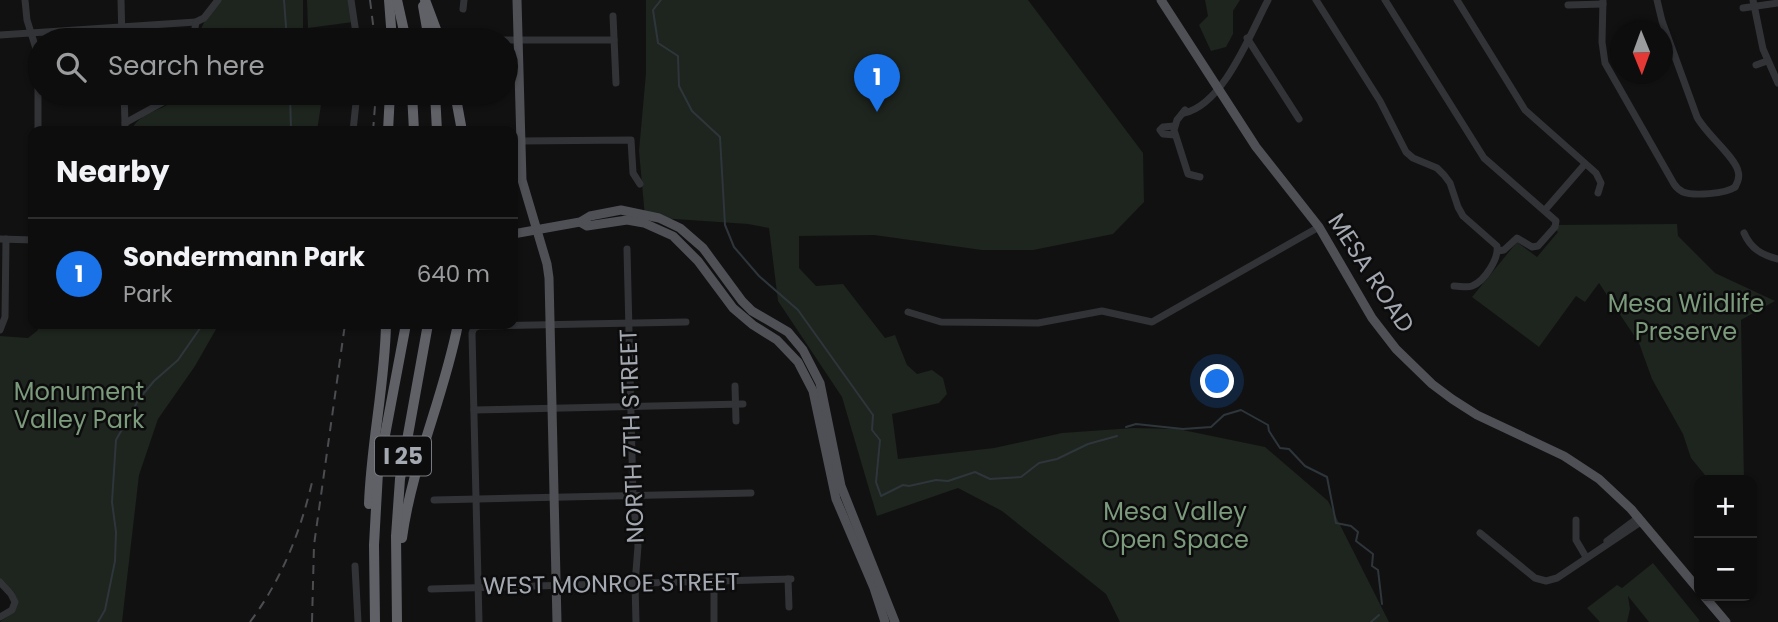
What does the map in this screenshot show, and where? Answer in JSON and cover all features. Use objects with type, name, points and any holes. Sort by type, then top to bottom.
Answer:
[{"type":"highway","points":[[389,0],[391,28]]},
{"type":"highway","points":[[397,0],[403,28]]},
{"type":"highway","points":[[423,0],[427,28]]},
{"type":"highway","points":[[423,0],[435,28]]},
{"type":"highway","points":[[388,126],[389,105]]},
{"type":"highway","points":[[413,105],[414,126]]},
{"type":"highway","points":[[436,105],[437,126]]},
{"type":"highway","points":[[457,105],[461,126]]},
{"type":"highway","points":[[373,564],[370,478],[386,329]]},
{"type":"highway","name":"I 25","points":[[375,622],[373,564],[378,472],[405,329]]},
{"type":"highway","name":"I 25","points":[[397,622],[396,536],[400,479],[427,329]]},
{"type":"highway","points":[[397,590],[408,496],[457,329]]},
{"type":"main road","points":[[517,0],[518,28]]},
{"type":"main road","name":"MESA ROAD","points":[[1161,0],[1256,147],[1319,227],[1383,333],[1432,384],[1477,415],[1581,466],[1608,487],[1641,519],[1694,584]]},
{"type":"main road","points":[[518,40],[522,180],[548,270],[557,622]]},
{"type":"main road","points":[[518,233],[580,222],[590,216],[621,210],[639,212],[671,222],[703,248],[741,301],[788,332],[803,350],[820,383],[846,502],[864,540],[895,622]]},
{"type":"main road","points":[[580,222],[587,226],[609,221],[636,221],[659,228],[673,236],[698,261],[733,308],[777,340],[798,362],[813,391],[836,499],[885,622]]},
{"type":"main road","points":[[1708,601],[1726,622]]},
{"type":"street","points":[[25,0],[30,28]]},
{"type":"street","points":[[121,0],[122,28],[197,22],[204,18],[218,0]]},
{"type":"street","points":[[351,0],[355,28]]},
{"type":"street","points":[[463,9],[464,0]]},
{"type":"street","points":[[1200,177],[1191,177],[1186,172],[1175,131],[1184,113],[1219,89],[1231,72],[1268,0]]},
{"type":"street","points":[[1316,0],[1406,152],[1444,175],[1453,188],[1461,212],[1495,243],[1498,251],[1496,259],[1478,282],[1471,286],[1454,285]]},
{"type":"street","points":[[1384,0],[1484,158],[1545,210],[1557,224],[1540,245],[1532,247],[1517,238],[1504,250],[1498,251]]},
{"type":"street","points":[[1457,0],[1525,110],[1599,178],[1601,183],[1598,193]]},
{"type":"street","points":[[1568,5],[1603,2],[1602,42],[1605,63],[1674,184],[1688,193],[1724,193],[1737,189],[1738,169],[1701,124],[1670,52],[1657,0]]},
{"type":"street","points":[[1753,3],[1759,38],[1778,83]]},
{"type":"street","points":[[1743,8],[1753,3],[1778,3]]},
{"type":"street","points":[[613,16],[616,83]]},
{"type":"street","points":[[196,28],[197,22]]},
{"type":"street","points":[[0,35],[28,33]]},
{"type":"street","points":[[1247,38],[1299,119]]},
{"type":"street","points":[[518,40],[614,40]]},
{"type":"street","points":[[1756,65],[1767,61]]},
{"type":"street","points":[[37,105],[37,126]]},
{"type":"street","points":[[124,105],[125,126]]},
{"type":"street","points":[[126,126],[157,105]]},
{"type":"street","points":[[354,126],[356,105]]},
{"type":"street","points":[[521,141],[631,140],[633,173],[640,184]]},
{"type":"street","points":[[1545,210],[1585,164]]},
{"type":"street","points":[[908,312],[941,322],[1038,323],[1102,311],[1152,322],[1319,227]]},
{"type":"street","points":[[1744,233],[1749,244],[1766,256],[1778,259]]},
{"type":"street","points":[[0,330],[5,317],[3,239],[28,239]]},
{"type":"street","name":"NORTH 7TH STREET","points":[[627,249],[633,496],[638,546],[636,622]]},
{"type":"street","points":[[518,325],[686,322]]},
{"type":"street","points":[[474,329],[479,622]]},
{"type":"street","points":[[735,386],[739,404],[736,421]]},
{"type":"street","points":[[474,410],[739,404]]},
{"type":"street","points":[[435,500],[751,493]]},
{"type":"street","points":[[1480,533],[1535,578],[1543,581],[1557,578],[1641,519]]},
{"type":"street","points":[[1576,520],[1576,540],[1586,557]]},
{"type":"street","points":[[355,566],[358,622]]},
{"type":"street","name":"WEST MONROE STREET","points":[[430,589],[790,579],[789,607]]},
{"type":"street","points":[[0,582],[15,602],[12,610],[0,617]]},
{"type":"street","points":[[713,582],[715,622]]},
{"type":"green space","points":[[221,0],[303,0],[303,28],[201,28]]},
{"type":"green space","points":[[307,0],[349,0],[353,22],[308,28]]},
{"type":"green space","name":"Mesa Valley Open Space","points":[[646,0],[1028,0],[1143,153],[1144,202],[1113,234],[1033,250],[982,250],[874,235],[799,236],[799,268],[816,286],[843,284],[885,338],[895,335],[907,365],[917,374],[932,370],[943,378],[947,394],[939,403],[892,414],[898,459],[994,448],[1062,433],[1133,428],[1178,429],[1265,447],[1328,501],[1389,622],[1120,622],[1106,594],[1002,511],[958,488],[877,516],[842,397],[778,301],[769,228],[748,224],[645,217],[639,151],[646,73]]},
{"type":"green space","points":[[1205,0],[1240,0],[1233,11],[1233,34],[1226,47],[1211,51],[1199,25],[1208,16]]},
{"type":"green space","points":[[166,105],[321,105],[318,126],[134,126],[148,114]]},
{"type":"green space","name":"Mesa Wildlife Preserve","points":[[1677,224],[1678,236],[1715,273],[1775,301],[1741,320],[1744,475],[1705,475],[1691,458],[1683,434],[1652,379],[1639,343],[1599,283],[1585,302],[1576,296],[1539,347],[1472,297],[1517,242],[1537,257],[1558,232],[1550,225]]},
{"type":"green space","name":"Monument Valley Park","points":[[216,329],[195,366],[158,419],[139,475],[122,622],[0,622],[15,610],[18,602],[14,592],[0,580],[0,336],[28,338],[37,331]]},
{"type":"green space","points":[[1653,563],[1700,621],[1649,622],[1628,596],[1630,609],[1627,622],[1600,622],[1587,608],[1617,585],[1622,588]]},
{"type":"waterway","points":[[284,0],[286,28]]},
{"type":"waterway","points":[[661,0],[653,10],[658,43],[678,56],[679,86],[692,111],[720,137],[725,225],[734,247],[759,276],[798,310],[873,415],[872,430],[880,440],[876,482],[881,496],[903,485],[948,481],[975,472],[990,479],[1021,477],[1039,463],[1057,459],[1088,444],[1117,436]]},
{"type":"waterway","points":[[290,105],[291,126]]},
{"type":"waterway","points":[[98,622],[105,610],[115,561],[116,532],[112,502],[116,440],[139,399],[154,381],[178,360],[200,329]]},
{"type":"waterway","points":[[1126,427],[1136,424],[1183,429],[1211,427],[1224,415],[1241,410],[1268,425],[1280,448],[1289,449],[1305,466],[1327,477],[1336,523],[1351,526],[1358,532],[1356,541],[1373,554],[1372,566],[1378,570],[1382,604]]},
{"type":"waterway","points":[[1371,622],[1379,615]]},
{"type":"railway","points":[[370,0],[374,28]]},
{"type":"railway","points":[[373,126],[375,105]]},
{"type":"railway","points":[[312,622],[314,545],[344,329]]},
{"type":"railway","points":[[250,622],[272,589],[289,554],[303,517],[313,478]]},
{"type":"place","name":"Sondermann Park","points":[[877,112]]}]
